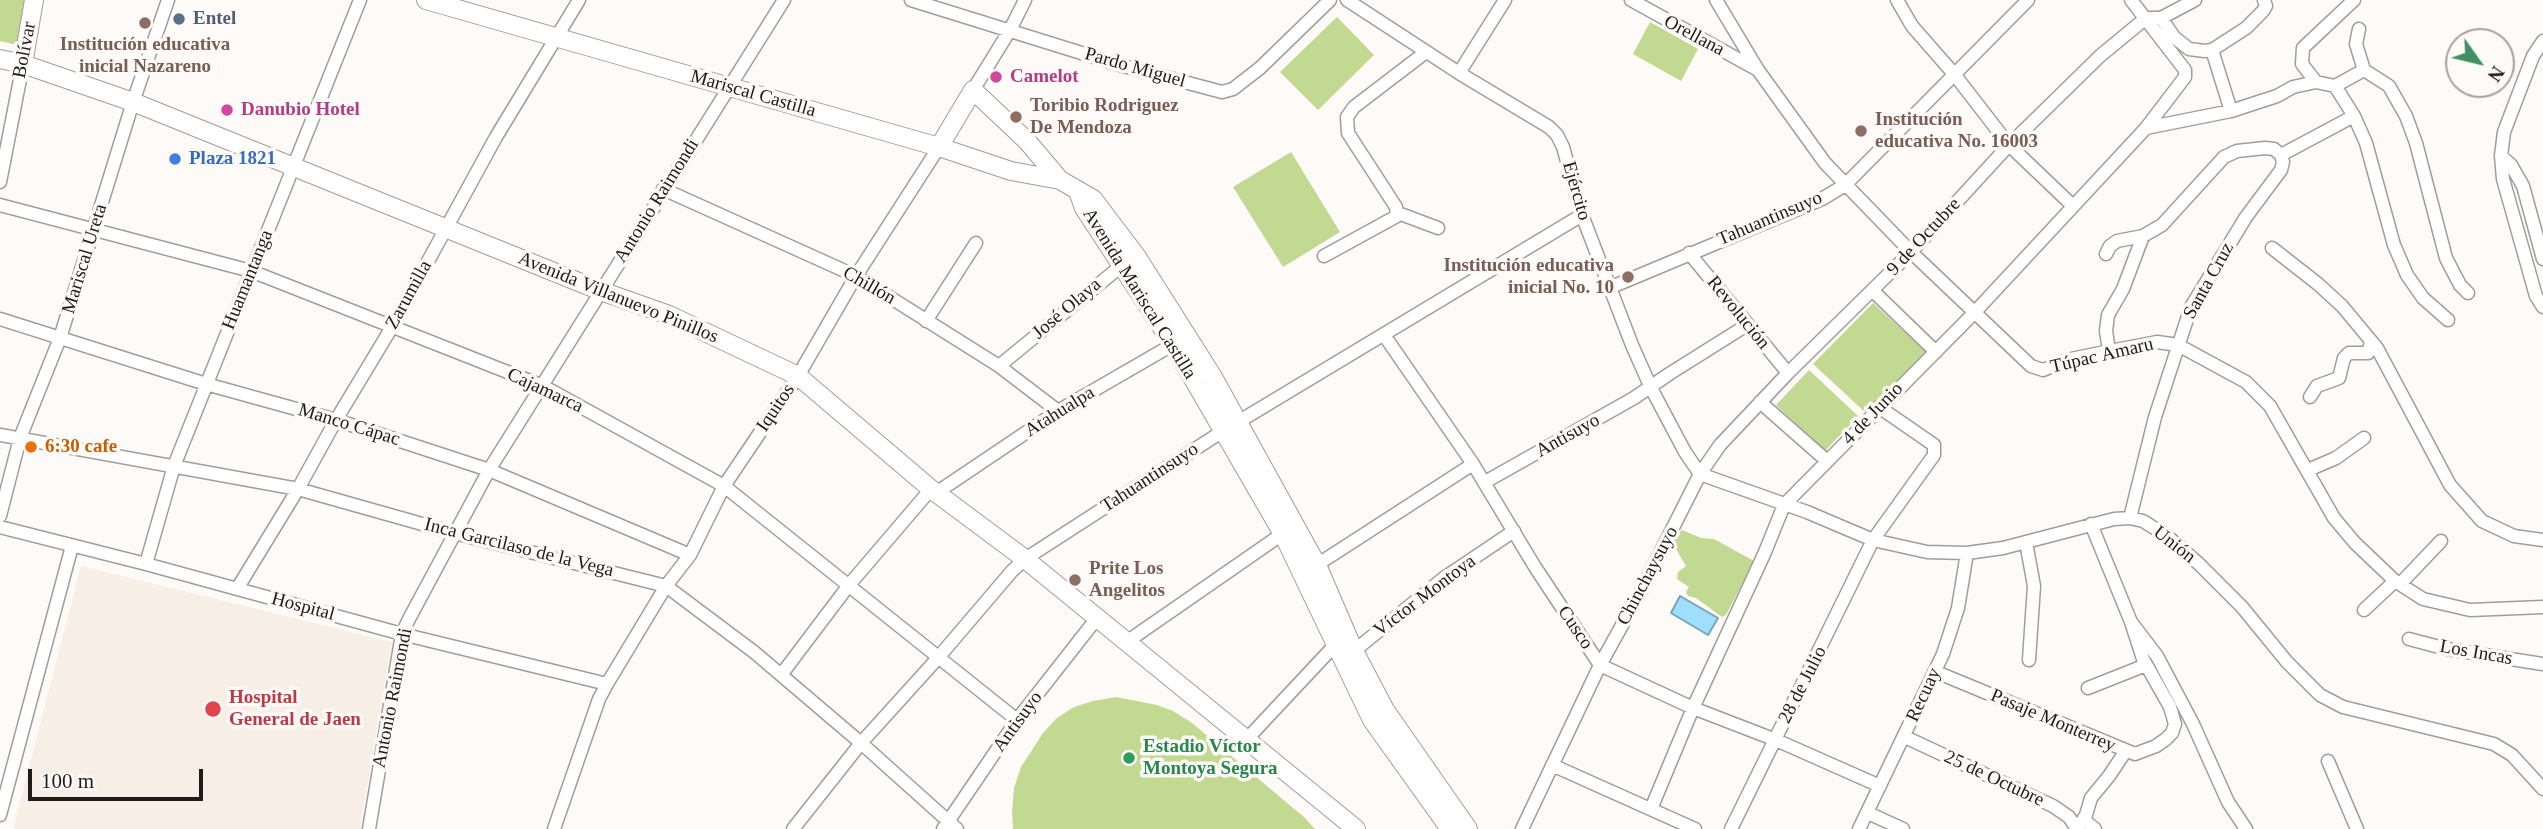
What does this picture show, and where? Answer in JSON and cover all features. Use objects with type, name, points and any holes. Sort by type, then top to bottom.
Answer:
[{"type":"street","name":"Bolívar","points":[[0,182],[34,0]]},
{"type":"street","name":"Mariscal Ureta","points":[[0,516],[20,438],[60,338],[133,102],[168,0]]},
{"type":"street","name":"Huamantanga","points":[[146,564],[174,466],[360,0]]},
{"type":"street","name":"Mariscal Castilla","points":[[426,0],[939,147],[1011,171],[1060,180],[1078,191]]},
{"type":"street","name":"Zarumilla","points":[[237,589],[392,327],[496,137],[579,0]]},
{"type":"street","name":"Antonio Raimondi","points":[[369,829],[402,634],[489,470],[784,0]]},
{"type":"street","name":"Pardo Miguel","points":[[911,0],[1120,65],[1222,92],[1233,89],[1260,68],[1330,0]]},
{"type":"street","name":"Iquitos","points":[[554,829],[598,699],[666,586],[690,555],[724,486],[798,376],[856,276],[1010,30],[1025,0]]},
{"type":"street","name":"Ejército","points":[[1347,0],[1557,135],[1609,288],[1651,388],[1685,452],[1700,474]]},
{"type":"street","points":[[1460,73],[1505,0]]},
{"type":"street","name":"Orellana","points":[[1631,0],[1758,70]]},
{"type":"street","name":"Túpac Amaru","points":[[1716,0],[1758,70],[1825,163],[1911,252],[2031,366],[2043,370],[2071,359],[2157,342],[2178,345],[2246,382],[2270,406],[2334,518],[2355,543],[2397,583],[2423,598],[2470,610],[2543,607]]},
{"type":"street","points":[[1896,0],[1912,26],[1954,74],[2009,145],[2073,206]]},
{"type":"street","name":"Tahuantinsuyo","points":[[1609,288],[1822,199],[1845,185],[2028,0]]},
{"type":"street","points":[[2131,0],[2146,18],[2161,18],[2195,0]]},
{"type":"street","points":[[2161,18],[2174,37],[2189,49],[2212,50],[2246,28],[2263,11],[2266,6],[2264,0]]},
{"type":"street","points":[[2316,82],[2302,64],[2303,48],[2354,0]]},
{"type":"street","name":"4 de Junio","points":[[1651,809],[1784,505],[1974,313],[2146,128],[2185,78],[2185,70],[2146,18]]},
{"type":"street","name":"9 de Octubre","points":[[1700,474],[1720,445],[1760,402],[1911,252],[2009,145],[2100,56],[2146,18]]},
{"type":"street","points":[[2359,29],[2356,44],[2364,70],[2389,86],[2406,116],[2416,143],[2446,258],[2460,285],[2468,293]]},
{"type":"street","points":[[2543,41],[2533,56],[2504,132],[2501,156],[2503,179],[2536,296],[2543,307]]},
{"type":"street","points":[[2212,50],[2231,111]]},
{"type":"street","points":[[1426,52],[1354,107],[1347,117],[1348,133],[1398,213],[1438,228]]},
{"type":"street","name":"Avenida Villanuevo Pinillos","points":[[0,59],[23,64],[133,102],[601,291],[669,315],[798,376],[933,491],[1025,559],[1128,641],[1356,829]]},
{"type":"street","points":[[2146,128],[2231,111],[2277,96],[2293,87],[2316,82],[2335,86],[2364,70]]},
{"type":"street","points":[[2335,86],[2354,116],[2366,143],[2394,245],[2407,275],[2423,298],[2448,320]]},
{"type":"street","points":[[973,90],[1027,141],[1060,180]]},
{"type":"street","points":[[2106,254],[2110,246],[2117,241],[2154,232],[2172,216],[2224,157],[2237,151],[2264,148],[2274,149],[2281,155],[2354,116]]},
{"type":"street","name":"Santa Cruz","points":[[2130,518],[2155,417],[2191,307],[2246,217],[2277,177],[2283,166],[2281,155]]},
{"type":"street","points":[[2501,156],[2511,164],[2524,186],[2543,259]]},
{"type":"street","name":"Chillón","points":[[663,189],[856,276],[999,366],[1058,411]]},
{"type":"street","name":"Avenida Mariscal Castilla","points":[[1078,191],[1093,199],[1180,340],[1288,529],[1385,710],[1468,829]]},
{"type":"street","name":"Cajamarca","points":[[0,205],[251,271],[543,386],[724,486],[937,659],[1017,720]]},
{"type":"street","points":[[1324,256],[1394,218],[1398,213]]},
{"type":"street","name":"Tahuantinsuyo","points":[[793,829],[861,743],[1025,559],[1230,427],[1582,215]]},
{"type":"street","points":[[2109,351],[2106,331],[2108,315],[2123,289],[2143,236]]},
{"type":"street","points":[[926,321],[976,243]]},
{"type":"street","points":[[2273,248],[2342,306],[2371,342],[2405,398],[2450,485],[2483,521],[2514,536],[2543,540]]},
{"type":"street","name":"Revolución","points":[[1689,253],[1788,373]]},
{"type":"street","name":"José Olaya","points":[[999,366],[1130,260]]},
{"type":"street","points":[[1873,291],[1936,352]]},
{"type":"street","name":"Manco Cápac","points":[[0,319],[206,384],[336,420],[489,470],[690,555]]},
{"type":"street","name":"Antisuyo","points":[[1485,482],[1651,388],[1669,373],[1747,325]]},
{"type":"street","name":"Cusco","points":[[1384,335],[1485,482],[1574,629],[1600,665],[1693,708],[1776,740],[1880,786]]},
{"type":"street","name":"Atahualpa","points":[[781,676],[849,585],[933,491],[1058,411],[1180,340]]},
{"type":"street","points":[[2310,397],[2320,384],[2339,378],[2344,358],[2349,353],[2368,353],[2371,342]]},
{"type":"street","points":[[1760,402],[1827,461]]},
{"type":"street","name":"28 de Julio","points":[[1731,829],[1874,540],[1935,452],[1934,445],[1879,407]]},
{"type":"street","name":"Inca Garcilaso de la Vega","points":[[0,435],[298,489],[454,533],[666,586],[861,743],[950,827]]},
{"type":"street","points":[[2308,470],[2336,458],[2364,438]]},
{"type":"street","points":[[1310,570],[1473,464]]},
{"type":"street","name":"Unión","points":[[1700,474],[1874,540],[1927,552],[1967,553],[2026,542],[2102,520],[2130,518],[2151,526],[2199,564],[2242,607],[2287,662],[2320,695],[2343,707],[2494,744],[2512,755],[2543,789]]},
{"type":"street","name":"Chinchaysuyo","points":[[1522,829],[1600,665],[1700,474]]},
{"type":"street","points":[[2091,524],[2132,622],[2158,656],[2193,724],[2228,802],[2246,829]]},
{"type":"street","name":"Hospital","points":[[0,527],[402,634],[607,684]]},
{"type":"street","points":[[1128,641],[1288,529]]},
{"type":"street","name":"Víctor Montoya","points":[[1335,645],[1354,651],[1444,578],[1514,531]]},
{"type":"street","points":[[2364,610],[2441,541]]},
{"type":"street","points":[[2026,542],[2034,586],[2029,660]]},
{"type":"street","points":[[0,815],[72,547]]},
{"type":"street","name":"Recuay","points":[[1859,829],[1948,643],[1958,608],[1967,553]]},
{"type":"street","name":"Avenida Mariscal Castilla","points":[[1310,570],[1335,645],[1371,720],[1450,829]]},
{"type":"street","name":"Antisuyo","points":[[950,827],[1017,720],[1097,618]]},
{"type":"street","name":"Pasaje Monterrey","points":[[1936,672],[2135,754],[2156,746],[2172,733],[2175,724],[2170,707],[2146,665],[2132,622]]},
{"type":"street","name":"Los Incas","points":[[2409,639],[2447,649],[2543,664]]},
{"type":"street","points":[[1247,739],[1335,645]]},
{"type":"street","points":[[2088,688],[2146,665]]},
{"type":"street","name":"25 de Octubre","points":[[1905,737],[2053,806],[2079,826],[2095,829]]},
{"type":"street","points":[[2079,826],[2091,798],[2125,752]]},
{"type":"street","points":[[2328,761],[2357,829]]},
{"type":"street","points":[[1552,765],[1695,829]]},
{"type":"street","points":[[1868,813],[1903,829]]},
{"type":"shaded area","name":"Hospital General de Jaen","points":[[81,566],[392,642],[360,829],[13,829]]},
{"type":"green space","points":[[0,0],[27,0],[18,41],[13,44],[0,41]]},
{"type":"green space","points":[[1337,17],[1374,55],[1318,110],[1280,72]]},
{"type":"green space","points":[[1650,22],[1698,49],[1681,81],[1633,54]]},
{"type":"green space","points":[[1291,152],[1340,232],[1283,267],[1233,187]]},
{"type":"green space","points":[[1873,303],[1926,352],[1866,413],[1813,364]]},
{"type":"green space","points":[[1809,370],[1858,416],[1825,451],[1776,405]]},
{"type":"green space","points":[[1682,530],[1701,538],[1714,539],[1754,561],[1726,615],[1722,617],[1696,598],[1688,596],[1686,592],[1689,587],[1677,579],[1678,572],[1686,566],[1673,544],[1674,537]]},
{"type":"green space","name":"Estadio Víctor Montoya Segura","points":[[1116,697],[1157,705],[1192,723],[1315,829],[1013,829],[1014,788],[1021,767],[1043,733],[1057,718],[1074,707]]},
{"type":"water","points":[[1680,596],[1718,618],[1708,635],[1671,613]]},
{"type":"place","name":"Entel","points":[[179,19]]},
{"type":"place","name":"Institución educativa inicial Nazareno","points":[[145,23]]},
{"type":"place","name":"Camelot","points":[[996,77]]},
{"type":"place","name":"Danubio Hotel","points":[[227,110]]},
{"type":"place","name":"Toribio Rodriguez De Mendoza","points":[[1016,117]]},
{"type":"place","name":"Institución educativa No. 16003","points":[[1861,131]]},
{"type":"place","name":"Plaza 1821","points":[[175,159]]},
{"type":"place","name":"Institución educativa inicial No. 10","points":[[1628,277]]},
{"type":"place","name":"6:30 cafe","points":[[31,447]]},
{"type":"place","name":"Prite Los Angelitos","points":[[1075,580]]},
{"type":"place","name":"Hospital General de Jaen","points":[[213,709]]},
{"type":"place","name":"Estadio Víctor Montoya Segura","points":[[1129,758]]}]
